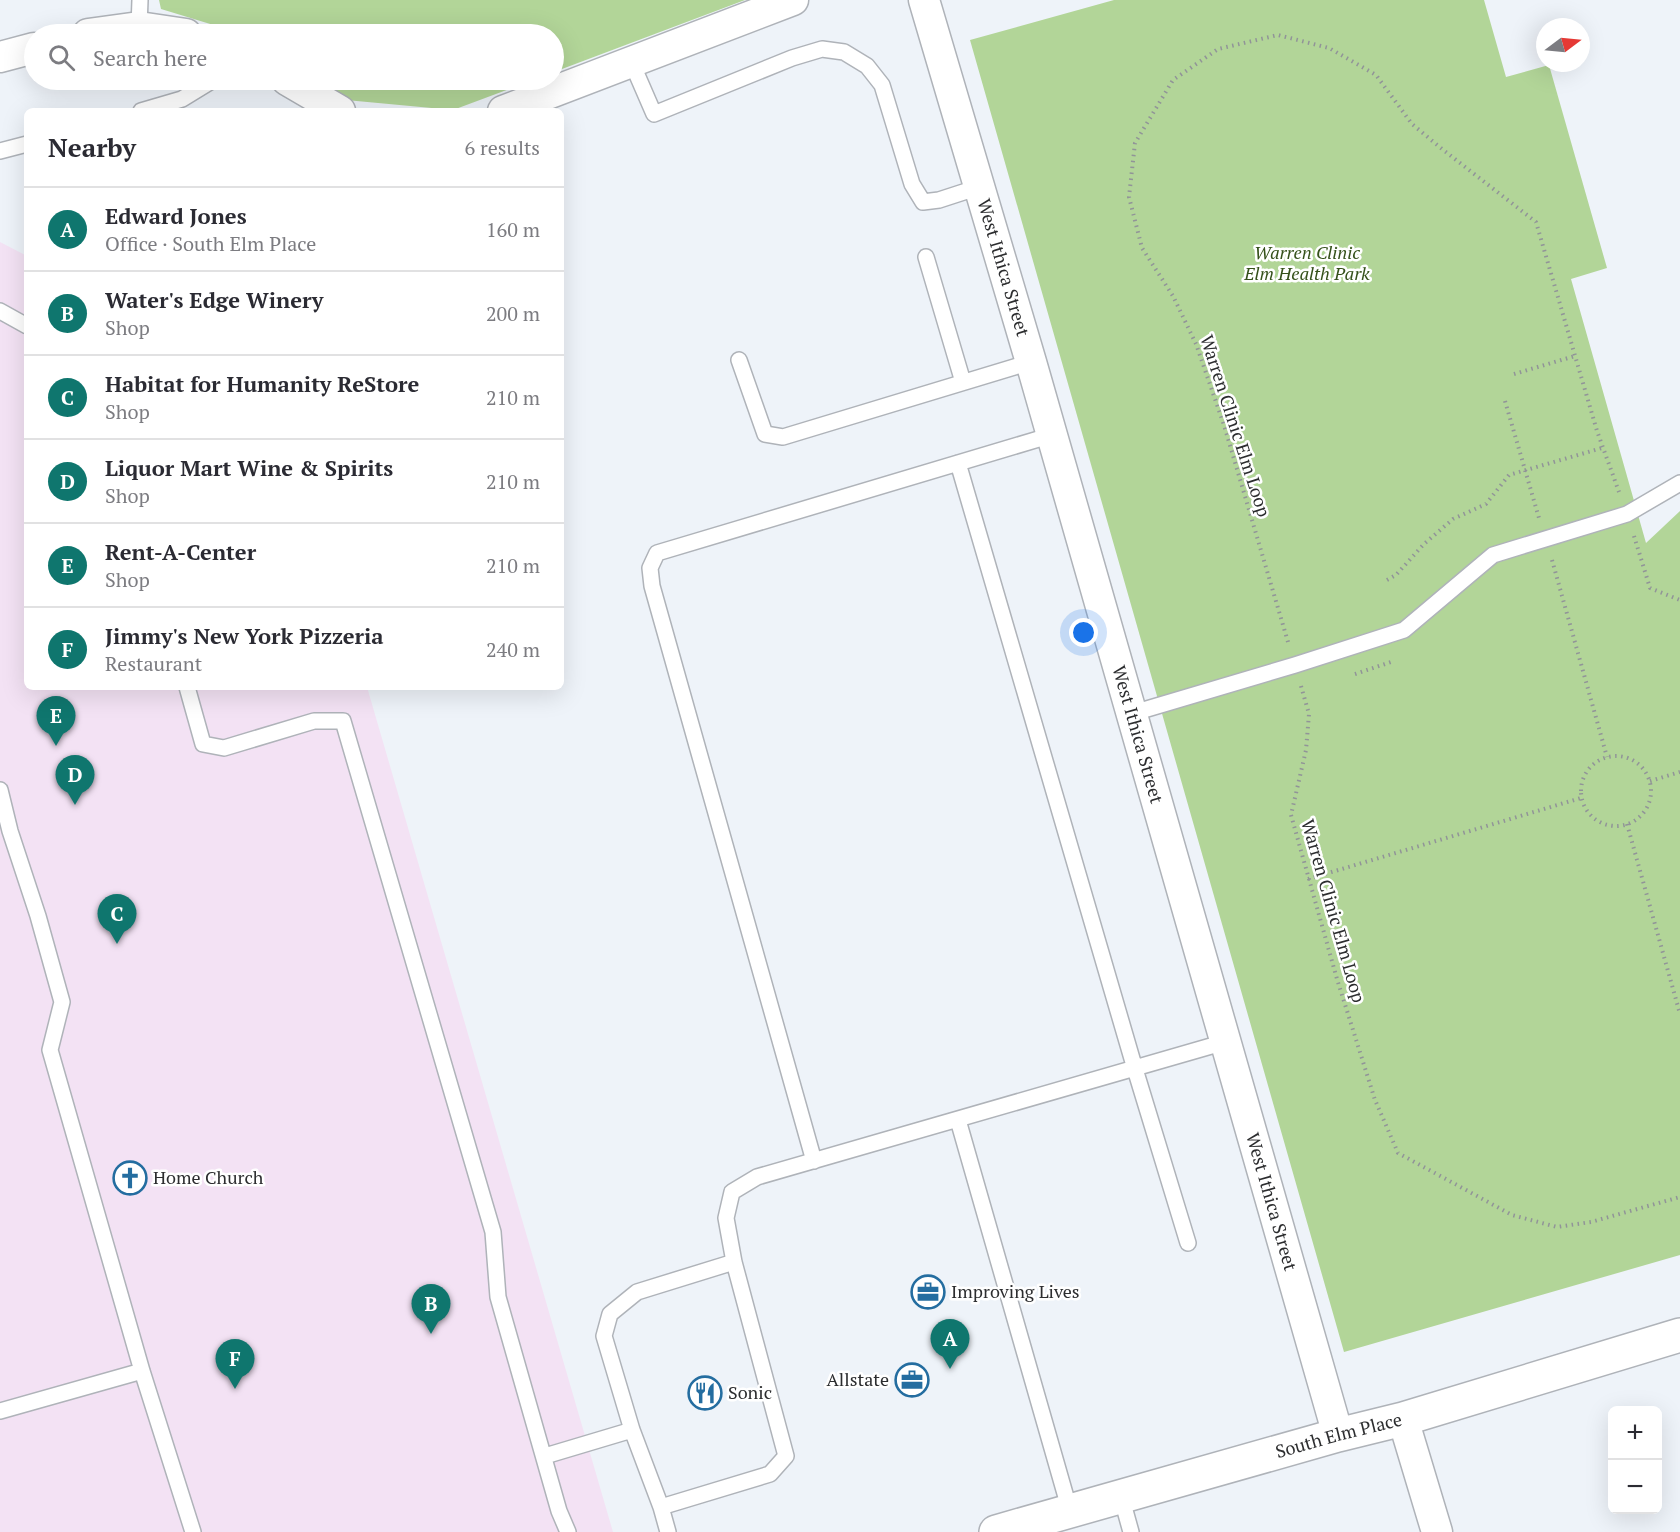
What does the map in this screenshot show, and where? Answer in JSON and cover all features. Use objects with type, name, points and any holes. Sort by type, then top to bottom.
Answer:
[{"type":"main road","name":"South Elm Place","points":[[996,1532],[1338,1435],[1403,1419],[1680,1335]]},
{"type":"street","points":[[564,87],[793,0]]},
{"type":"street","name":"West Ithica Street","points":[[924,0],[1031,362],[1338,1435]]},
{"type":"street","points":[[114,24],[139,14],[162,24]]},
{"type":"street","points":[[1,54],[24,50]]},
{"type":"street","points":[[304,90],[335,108]]},
{"type":"street","points":[[511,108],[557,90]]},
{"type":"street","points":[[1403,1419],[1437,1532]]},
{"type":"lane","points":[[631,61],[654,114],[792,57],[822,49],[844,52],[867,66],[882,85],[912,184],[923,202],[939,200],[979,187]]},
{"type":"lane","points":[[151,108],[182,99],[197,90]]},
{"type":"lane","points":[[0,151],[24,145]]},
{"type":"lane","points":[[926,256],[963,382]]},
{"type":"lane","points":[[0,311],[24,324]]},
{"type":"lane","points":[[739,360],[765,434],[783,437],[1031,362]]},
{"type":"lane","points":[[814,1161],[652,586],[650,568],[657,553],[1052,435]]},
{"type":"lane","points":[[958,463],[1188,1243]]},
{"type":"lane","points":[[1130,714],[1404,630],[1493,555],[1627,513],[1680,483]]},
{"type":"lane","points":[[188,690],[203,744],[224,748],[314,721],[343,721],[493,1232],[498,1297],[559,1511],[568,1532]]},
{"type":"lane","points":[[0,790],[10,831],[38,916],[62,1002],[50,1050],[142,1371],[193,1532]]},
{"type":"lane","points":[[661,1507],[770,1474],[786,1456],[734,1262],[726,1218],[732,1192],[757,1178],[1225,1042]]},
{"type":"lane","points":[[958,1120],[1070,1511]]},
{"type":"lane","points":[[668,1532],[632,1430],[604,1336],[610,1314],[637,1292],[734,1262]]},
{"type":"lane","points":[[0,1411],[142,1371]]},
{"type":"lane","points":[[545,1456],[632,1430]]},
{"type":"lane","points":[[1121,1496],[1131,1532]]},
{"type":"path","name":"Warren Clinic Elm Loop","points":[[1680,600],[1650,588],[1627,513],[1602,448],[1536,222],[1412,124],[1376,75],[1329,48],[1278,35],[1218,49],[1173,80],[1135,142],[1129,197],[1142,248],[1173,296],[1196,344],[1224,425],[1309,714],[1306,750],[1291,815],[1337,979],[1372,1089],[1398,1153],[1512,1215],[1557,1227],[1591,1222],[1680,1197]]},
{"type":"path","points":[[1514,374],[1575,356]]},
{"type":"path","points":[[1505,401],[1607,757]]},
{"type":"path","points":[[1387,579],[1396,575],[1424,544],[1453,519],[1486,504],[1509,475],[1602,448]]},
{"type":"path","points":[[1607,757],[1627,757],[1637,763],[1650,781],[1651,794],[1648,806],[1642,815],[1626,824],[1609,826],[1598,822],[1589,814],[1581,798],[1581,781],[1586,771],[1594,763],[1607,757]]},
{"type":"path","points":[[1650,781],[1680,772]]},
{"type":"path","points":[[1308,879],[1581,798]]},
{"type":"path","points":[[1626,824],[1680,1014]]},
{"type":"shaded area","points":[[0,242],[24,254],[24,690],[368,690],[613,1532],[0,1532]]},
{"type":"green space","points":[[159,0],[745,0],[564,68],[564,24],[210,24],[161,9]]},
{"type":"green space","name":"Warren Clinic Elm Health Park","points":[[1114,0],[1484,0],[1506,77],[1536,69],[1536,72],[1551,72],[1607,268],[1571,279],[1646,543],[1680,511],[1680,1255],[1344,1352],[970,40]]},
{"type":"green space","points":[[330,90],[506,90],[458,108],[432,108],[346,100]]},
{"type":"place","name":"Rent-A-Center","points":[[56,746]]},
{"type":"place","name":"Liquor Mart Wine & Spirits","points":[[75,805]]},
{"type":"place","name":"Habitat for Humanity ReStore","points":[[117,944]]},
{"type":"place","name":"Home Church","points":[[130,1178]]},
{"type":"place","name":"Improving Lives","points":[[928,1292]]},
{"type":"place","name":"Water's Edge Winery","points":[[431,1334]]},
{"type":"place","name":"Edward Jones","points":[[950,1369]]},
{"type":"place","name":"Allstate","points":[[912,1380]]},
{"type":"place","name":"Jimmy's New York Pizzeria","points":[[235,1389]]},
{"type":"place","name":"Sonic","points":[[705,1393]]}]
